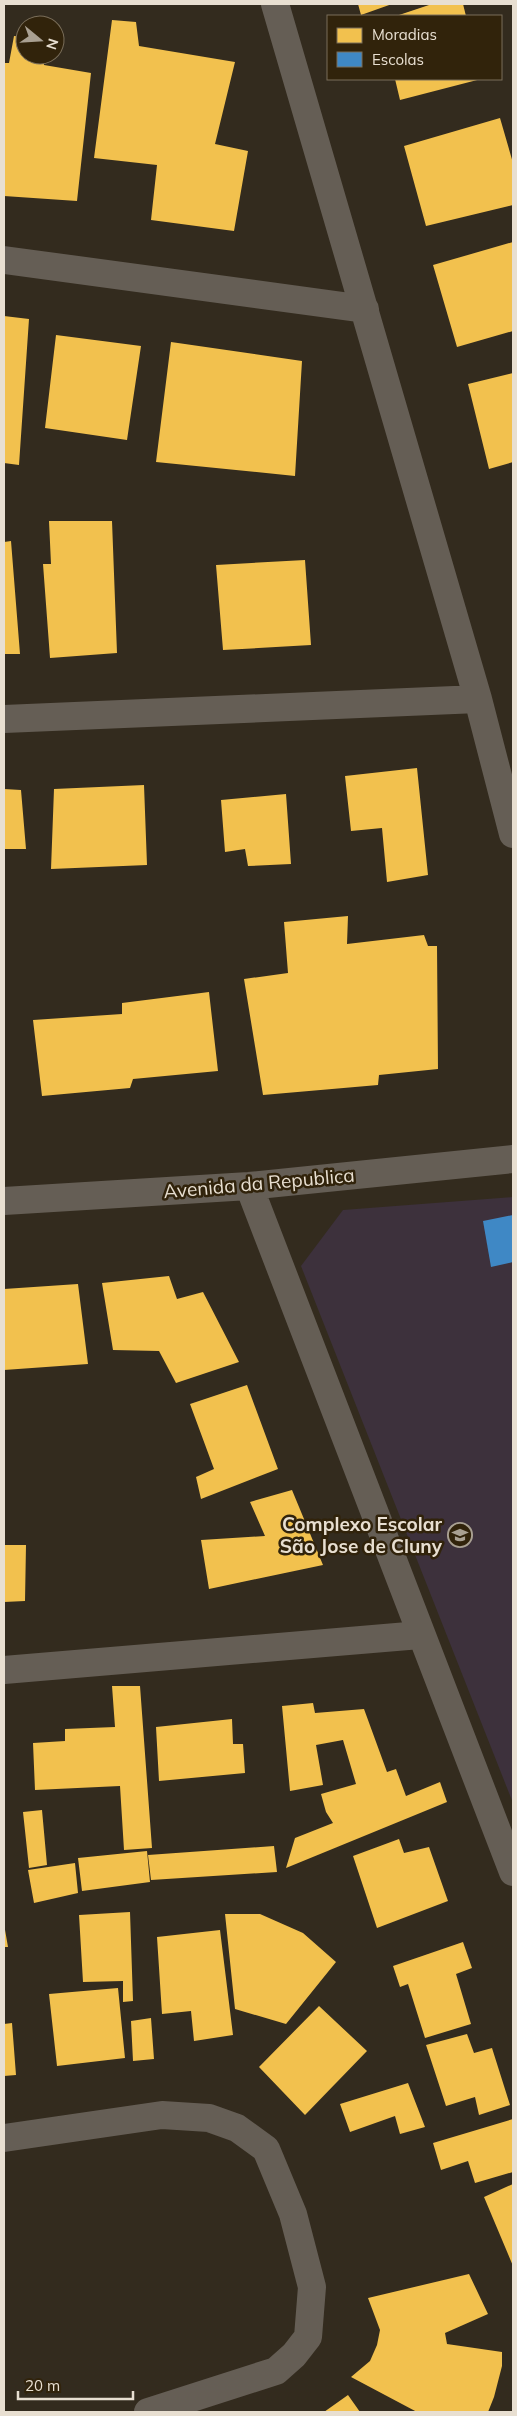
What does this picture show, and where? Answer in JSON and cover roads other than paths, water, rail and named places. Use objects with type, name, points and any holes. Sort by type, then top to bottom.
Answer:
[{"type":"street","points":[[275,4],[478,699],[513,834]]},
{"type":"street","points":[[4,260],[364,309]]},
{"type":"street","points":[[4,719],[478,699]]},
{"type":"street","name":"Avenida da Republica","points":[[4,1201],[249,1186],[513,1159]]},
{"type":"street","points":[[249,1186],[420,1635],[513,1872]]},
{"type":"street","points":[[4,1670],[420,1635]]},
{"type":"street","points":[[4,2138],[162,2115],[209,2118],[237,2128],[266,2149],[293,2214],[312,2287],[308,2337],[294,2355],[276,2371],[148,2412]]},
{"type":"place","name":"Complexo Escolar São Jose de Cluny","points":[[460,1535]]}]
